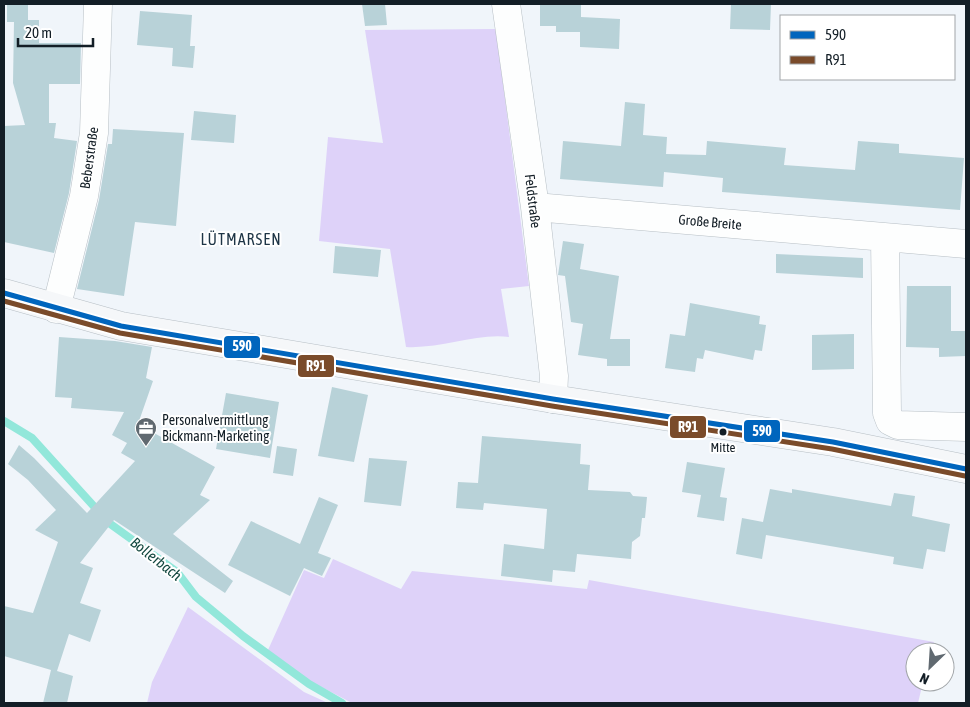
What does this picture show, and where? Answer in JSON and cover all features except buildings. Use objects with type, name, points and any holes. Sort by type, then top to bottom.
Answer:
[{"type":"main road","points":[[6,300],[56,309],[121,326],[553,399],[833,442],[966,469]]},
{"type":"street","name":"Beberstraße","points":[[56,309],[84,196],[94,133],[98,4]]},
{"type":"street","name":"Feldstraße","points":[[506,4],[534,208],[554,376],[553,399]]},
{"type":"street","name":"Große Breite","points":[[534,208],[966,244]]},
{"type":"street","points":[[885,237],[887,413],[890,420],[898,425],[966,427]]},
{"type":"shaded area","points":[[496,29],[529,286],[501,289],[509,337],[484,337],[432,346],[406,347],[390,249],[319,241],[328,137],[383,143],[365,30]]},
{"type":"shaded area","points":[[333,559],[401,589],[412,571],[587,589],[589,580],[934,642],[905,642],[905,692],[921,692],[918,703],[352,703],[310,681],[268,650],[304,570],[324,578]]},
{"type":"shaded area","points":[[188,607],[304,692],[328,703],[147,703],[152,682]]},
{"type":"waterway","name":"Bollerbach","points":[[4,421],[32,438],[109,523],[177,572],[196,597],[243,636],[309,684],[342,703]]},
{"type":"transit line","name":"590","points":[[4,293],[121,326],[553,399],[833,442],[966,469]]},
{"type":"transit line","name":"R91","points":[[4,301],[120,333],[552,406],[832,449],[965,476]]},
{"type":"place","name":"Mitte","points":[[723,432]]},
{"type":"place","name":"Personalvermittlung Bickmann-Marketing","points":[[146,447]]},
{"type":"district","name":"LÜTMARSEN","points":[[241,239]]}]
